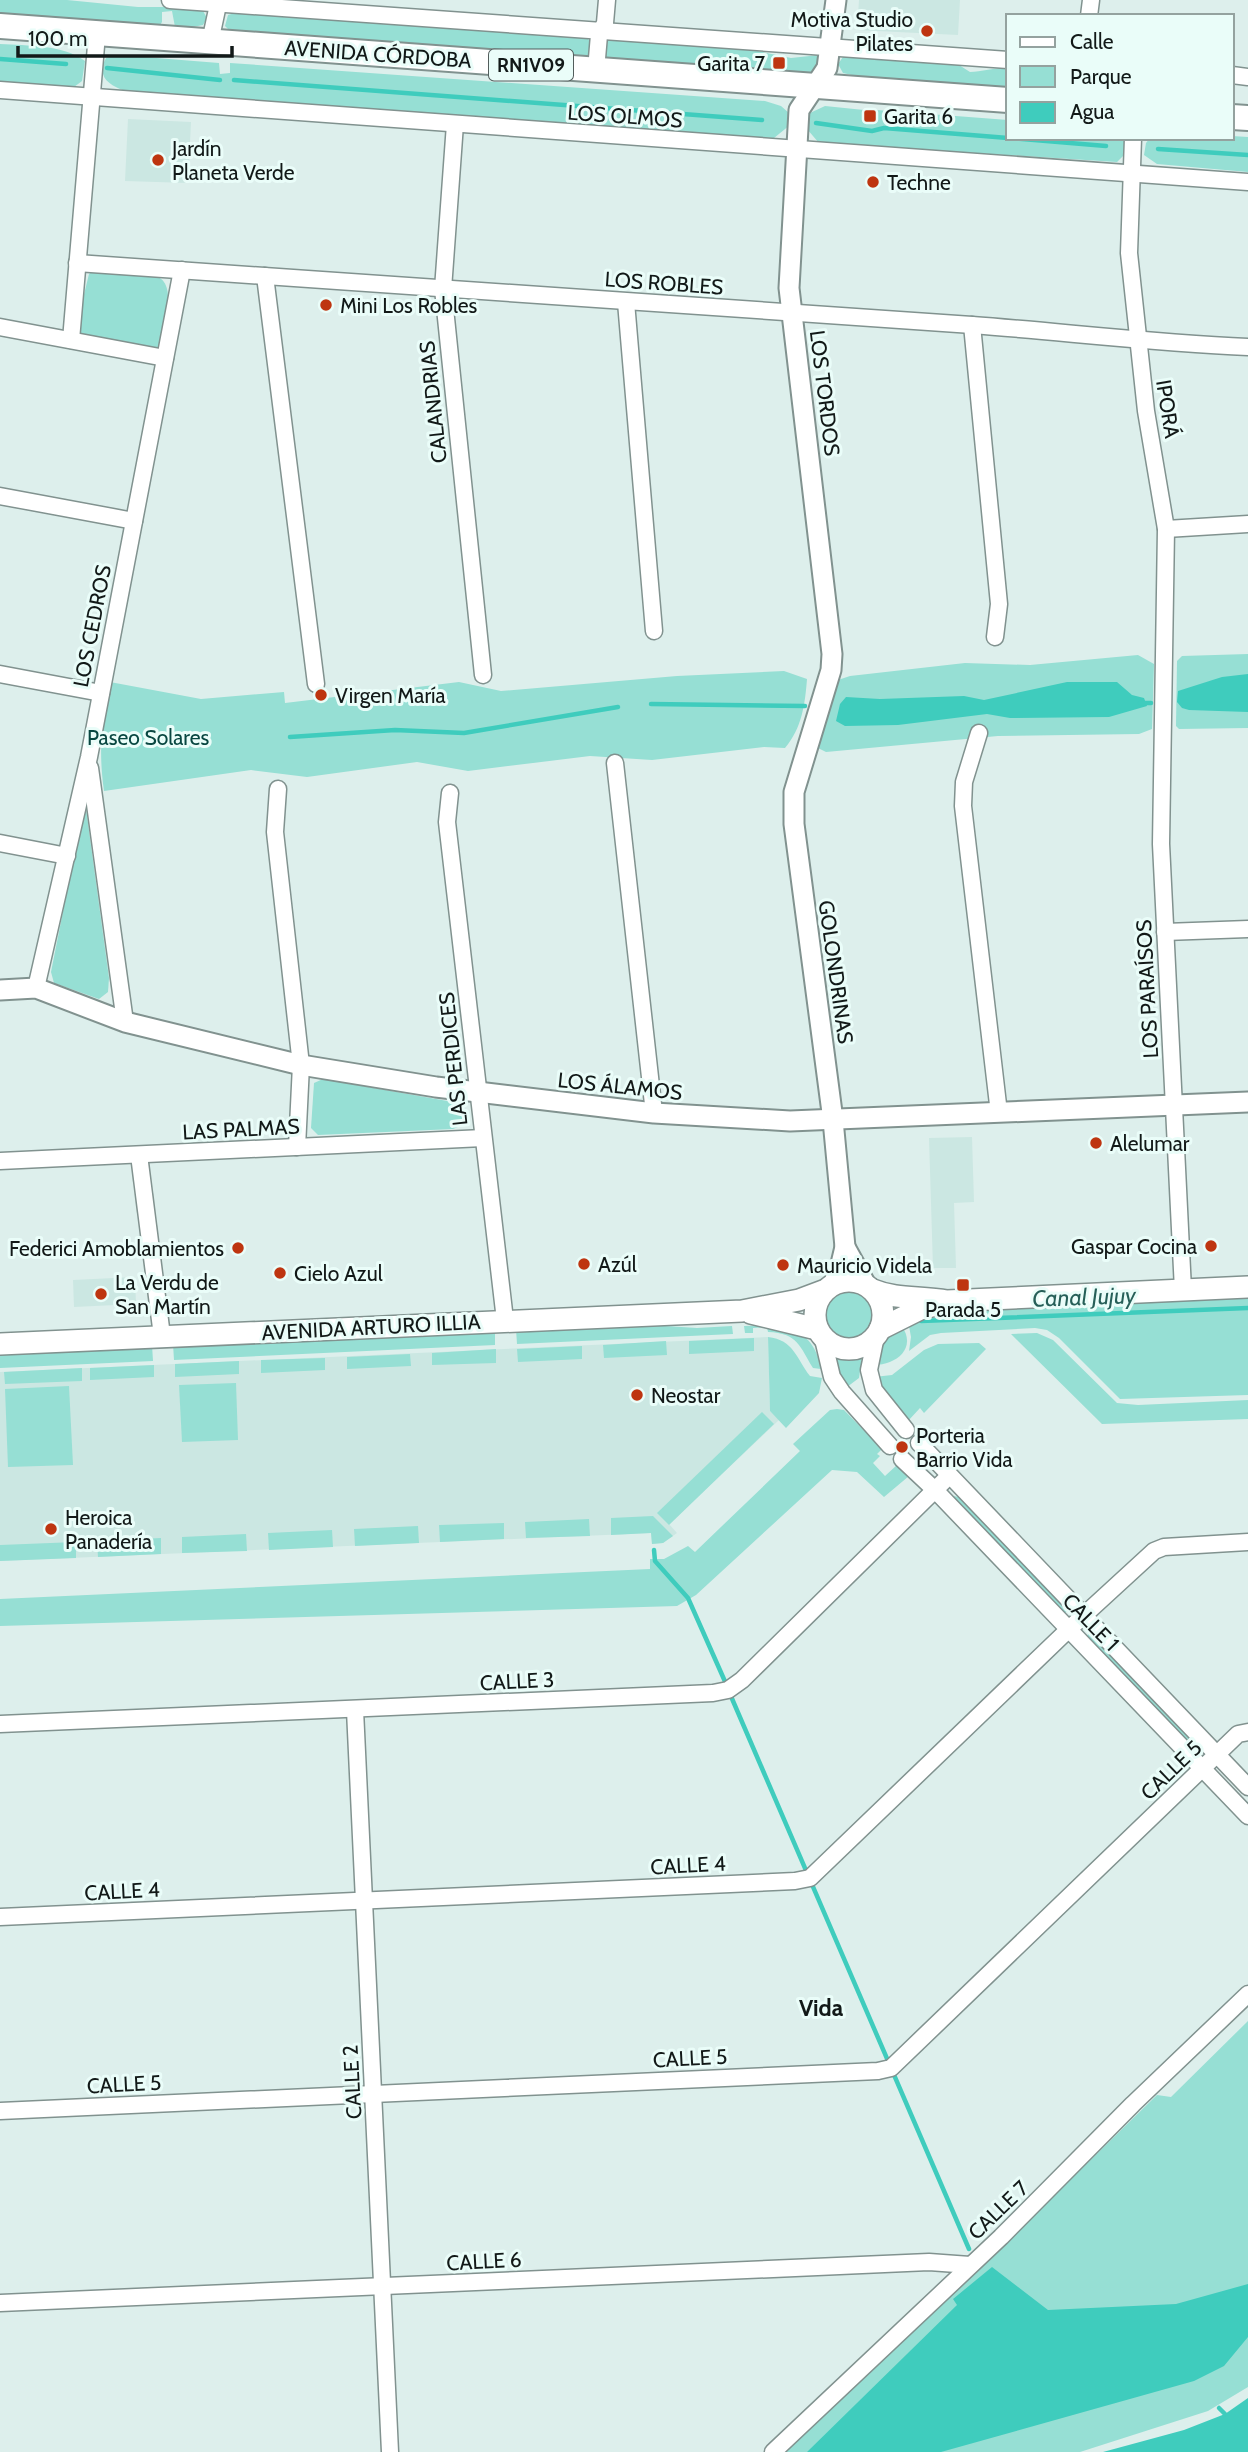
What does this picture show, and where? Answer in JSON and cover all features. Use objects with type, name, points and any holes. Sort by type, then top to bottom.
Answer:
[{"type":"main road","name":"AVENIDA CÓRDOBA","points":[[0,26],[1006,100]]},
{"type":"main road","points":[[947,1301],[920,1309],[856,1349],[833,1346],[820,1334],[814,1315],[816,1302],[828,1287],[844,1280],[856,1281],[898,1298],[947,1301],[1248,1287]]},
{"type":"main road","name":"AVENIDA ARTURO ILLIA","points":[[0,1344],[742,1311],[799,1300],[828,1287]]},
{"type":"main road","points":[[869,1287],[881,1301],[884,1315],[878,1333]]},
{"type":"main road","name":"AVENIDA ARTURO ILLIA","points":[[742,1311],[820,1334]]},
{"type":"street","points":[[170,0],[383,8],[601,31],[1006,60]]},
{"type":"street","points":[[596,70],[607,0]]},
{"type":"street","name":"LOS TORDOS","points":[[820,707],[831,670],[832,654],[789,288],[799,110],[827,68],[836,0]]},
{"type":"street","points":[[209,42],[218,2]]},
{"type":"street","points":[[71,340],[97,34]]},
{"type":"street","name":"LOS OLMOS","points":[[0,90],[1248,182]]},
{"type":"street","name":"CALANDRIAS","points":[[455,124],[443,289],[484,675]]},
{"type":"street","name":"IPORÁ","points":[[1133,140],[1129,253],[1136,339],[1166,529],[1163,686]]},
{"type":"street","name":"LOS ROBLES","points":[[77,263],[972,325],[1248,347]]},
{"type":"street","name":"LOS CEDROS","points":[[36,988],[89,757],[182,270]]},
{"type":"street","points":[[265,276],[316,684]]},
{"type":"street","points":[[626,302],[654,631]]},
{"type":"street","points":[[972,325],[999,604],[995,637]]},
{"type":"street","points":[[0,327],[165,358]]},
{"type":"street","points":[[0,496],[134,521]]},
{"type":"street","points":[[1166,529],[1248,524]]},
{"type":"street","points":[[0,674],[101,693]]},
{"type":"street","name":"LOS PARAÍSOS","points":[[1163,686],[1161,844],[1183,1290]]},
{"type":"street","name":"GOLONDRINAS","points":[[820,707],[794,792],[794,824],[833,1120],[845,1247],[840,1268],[828,1287]]},
{"type":"street","points":[[979,733],[964,782],[963,806],[999,1113]]},
{"type":"street","points":[[89,757],[125,1022]]},
{"type":"street","points":[[615,763],[654,1114]]},
{"type":"street","points":[[278,789],[275,832],[301,1065],[297,1147]]},
{"type":"street","name":"LAS PERDICES","points":[[450,793],[447,822],[505,1321]]},
{"type":"street","points":[[0,843],[67,856]]},
{"type":"street","points":[[1165,932],[1248,929]]},
{"type":"street","name":"LOS ÁLAMOS","points":[[0,990],[36,988],[125,1022],[301,1065],[480,1092],[654,1114],[790,1121],[1248,1102]]},
{"type":"street","name":"LAS PALMAS","points":[[0,1161],[483,1138]]},
{"type":"street","points":[[139,1154],[162,1336]]},
{"type":"street","name":"GOLONDRINAS","points":[[845,1247],[869,1287]]},
{"type":"street","points":[[820,1334],[832,1377],[884,1440],[901,1424],[874,1390],[869,1375],[878,1333]]},
{"type":"street","name":"CALLE 1","points":[[919,1443],[1248,1787]]},
{"type":"street","name":"CALLE 1","points":[[902,1459],[935,1490],[1248,1816]]},
{"type":"street","name":"CALLE 3","points":[[0,1724],[355,1710],[728,1690],[742,1681],[949,1476]]},
{"type":"street","name":"CALLE 4","points":[[0,1917],[795,1881],[810,1878],[1154,1551],[1164,1547],[1248,1542]]},
{"type":"street","name":"CALLE 2","points":[[355,1710],[390,2452]]},
{"type":"street","name":"CALLE 5","points":[[0,2111],[878,2071],[891,2068],[1238,1734],[1248,1732]]},
{"type":"street","name":"CALLE 7","points":[[773,2452],[970,2265],[1248,1994]]},
{"type":"street","name":"CALLE 6","points":[[0,2303],[929,2262],[970,2265]]},
{"type":"shaded area","points":[[859,0],[960,0],[958,35],[857,30]]},
{"type":"shaded area","name":"Jardín Planeta Verde","points":[[128,119],[191,122],[188,183],[125,181]]},
{"type":"shaded area","points":[[972,1137],[974,1202],[954,1203],[956,1268],[933,1268],[929,1138]]},
{"type":"shaded area","points":[[135,1277],[136,1304],[74,1307],[73,1280]]},
{"type":"shaded area","points":[[768,1337],[770,1411],[779,1420],[669,1524],[677,1533],[663,1543],[652,1544],[651,1533],[0,1561],[0,1372]]},
{"type":"green space","points":[[0,0],[67,0],[138,7],[181,7],[203,11],[207,18],[203,25],[175,27],[172,11],[162,12],[160,25],[0,13]]},
{"type":"green space","points":[[238,12],[575,36],[588,39],[593,44],[593,55],[587,58],[230,31],[225,26],[228,15]]},
{"type":"green space","points":[[608,39],[753,50],[791,58],[819,55],[818,69],[807,73],[612,60],[606,58]]},
{"type":"green space","points":[[0,44],[44,47],[76,55],[85,61],[82,81],[74,87],[0,82]]},
{"type":"green space","points":[[119,55],[219,63],[220,74],[230,73],[230,63],[765,101],[781,106],[789,113],[790,125],[774,138],[125,91],[109,83],[102,70],[106,58]]},
{"type":"green space","points":[[859,55],[959,65],[970,72],[1006,68],[1006,88],[856,76],[843,73],[838,64],[843,57]]},
{"type":"green space","points":[[825,106],[864,110],[864,120],[877,120],[877,110],[1006,120],[1006,140],[1126,140],[1127,152],[1117,162],[819,143],[807,129],[810,113]]},
{"type":"green space","points":[[1234,136],[1248,137],[1248,172],[1157,164],[1144,155],[1148,140],[1234,140]]},
{"type":"green space","points":[[102,269],[156,276],[163,281],[167,288],[168,307],[159,346],[155,349],[83,336],[78,331],[77,323],[89,274]]},
{"type":"green space","points":[[1248,654],[1248,728],[1179,729],[1176,726],[1177,661],[1182,656]]},
{"type":"green space","points":[[1138,655],[1154,664],[1152,729],[1139,734],[998,736],[826,752],[818,748],[818,738],[838,680],[850,676],[965,663],[1030,665]]},
{"type":"green space","name":"Paseo Solares","points":[[784,671],[807,679],[799,724],[785,748],[764,747],[652,760],[590,756],[468,771],[417,762],[307,777],[251,770],[104,791],[102,736],[110,682],[201,699],[284,692],[285,703],[459,682],[501,691],[677,676]]},
{"type":"green space","points":[[85,801],[109,978],[108,992],[99,999],[54,983],[51,972]]},
{"type":"green space","points":[[323,1079],[453,1102],[464,1108],[468,1117],[463,1125],[453,1129],[318,1135],[311,1128],[314,1083]]},
{"type":"green space","points":[[849,1291],[859,1293],[867,1299],[873,1307],[873,1327],[867,1335],[859,1341],[849,1343],[839,1341],[831,1335],[825,1327],[823,1317],[825,1307],[831,1299],[839,1293]]},
{"type":"green space","points":[[1248,1297],[1248,1395],[1120,1399],[1059,1338],[1047,1330],[1035,1328],[930,1335],[909,1351],[909,1326],[916,1317],[943,1311]]},
{"type":"green space","points":[[650,1325],[697,1328],[732,1326],[733,1334],[517,1344],[516,1329]]},
{"type":"green space","points":[[784,1325],[809,1341],[821,1369],[813,1368],[792,1338],[768,1332],[767,1327],[753,1328],[753,1333],[745,1333],[744,1326]]},
{"type":"green space","points":[[901,1325],[907,1341],[902,1354],[890,1362],[874,1365],[882,1344]]},
{"type":"green space","points":[[495,1330],[495,1345],[174,1360],[173,1344]]},
{"type":"green space","points":[[1037,1333],[1053,1340],[1117,1403],[1138,1405],[1248,1400],[1248,1419],[1102,1424],[1011,1334]]},
{"type":"green space","points":[[768,1337],[784,1342],[810,1376],[822,1378],[819,1393],[786,1428],[770,1411]]},
{"type":"green space","points":[[754,1338],[754,1351],[689,1354],[689,1341]]},
{"type":"green space","points":[[666,1341],[667,1355],[604,1358],[603,1345]]},
{"type":"green space","points":[[979,1343],[986,1349],[924,1413],[920,1408],[908,1421],[896,1411],[874,1377],[892,1375],[924,1350],[938,1344]]},
{"type":"green space","points":[[152,1345],[153,1361],[0,1368],[0,1352]]},
{"type":"green space","points":[[582,1346],[582,1359],[518,1362],[517,1349]]},
{"type":"green space","points":[[496,1349],[496,1363],[432,1365],[432,1353]]},
{"type":"green space","points":[[410,1354],[411,1366],[347,1369],[347,1357]]},
{"type":"green space","points":[[862,1357],[859,1378],[847,1387],[835,1358]]},
{"type":"green space","points":[[325,1358],[325,1370],[261,1373],[261,1360]]},
{"type":"green space","points":[[239,1361],[239,1374],[175,1377],[175,1364]]},
{"type":"green space","points":[[154,1365],[154,1377],[90,1380],[90,1368]]},
{"type":"green space","points":[[82,1368],[82,1381],[5,1384],[4,1372]]},
{"type":"green space","points":[[236,1383],[238,1440],[182,1442],[179,1385]]},
{"type":"green space","points":[[69,1386],[73,1465],[8,1467],[5,1389]]},
{"type":"green space","points":[[830,1410],[844,1410],[882,1449],[877,1454],[880,1456],[873,1463],[885,1476],[897,1465],[909,1476],[884,1497],[857,1472],[832,1470],[696,1595],[677,1606],[0,1626],[0,1599],[650,1569],[650,1559],[664,1559],[688,1546],[695,1552],[800,1451],[793,1444]]},
{"type":"green space","points":[[762,1412],[774,1424],[669,1525],[657,1513]]},
{"type":"green space","points":[[953,1496],[959,1497],[1066,1607],[1064,1614],[951,1499]]},
{"type":"green space","points":[[653,1516],[673,1536],[663,1543],[652,1544],[651,1533],[611,1535],[611,1518]]},
{"type":"green space","points":[[589,1519],[590,1536],[526,1538],[525,1522]]},
{"type":"green space","points":[[504,1523],[504,1539],[440,1542],[439,1525]]},
{"type":"green space","points":[[418,1526],[419,1543],[355,1546],[354,1529]]},
{"type":"green space","points":[[332,1530],[333,1547],[269,1550],[268,1533]]},
{"type":"green space","points":[[246,1534],[247,1551],[182,1553],[182,1537]]},
{"type":"green space","points":[[161,1538],[161,1554],[98,1557],[97,1541]]},
{"type":"green space","points":[[76,1542],[76,1558],[0,1561],[0,1545]]},
{"type":"green space","points":[[1088,1634],[1092,1634],[1200,1747],[1198,1752],[1087,1639]]},
{"type":"green space","points":[[1248,2021],[1248,2387],[1208,2411],[1080,2452],[784,2452],[979,2269],[1157,2095],[1171,2097]]},
{"type":"water","points":[[1248,674],[1248,712],[1189,710],[1182,708],[1177,702],[1178,691],[1222,677]]},
{"type":"water","points":[[1067,682],[1117,682],[1132,695],[1144,698],[1147,706],[1109,717],[1010,718],[987,714],[898,725],[845,726],[836,721],[840,704],[846,697],[880,699],[964,696],[984,700]]},
{"type":"water","points":[[992,2267],[1048,2310],[1176,2304],[1248,2284],[1248,2337],[1224,2366],[1194,2381],[941,2452],[807,2452],[957,2305],[953,2299]]},
{"type":"water","points":[[1248,2398],[1248,2452],[1103,2452],[1184,2430],[1225,2414]]},
{"type":"waterway","points":[[0,59],[66,64]]},
{"type":"waterway","points":[[107,68],[220,80]]},
{"type":"waterway","points":[[234,80],[762,120]]},
{"type":"waterway","points":[[816,123],[872,131],[884,128],[1006,138]]},
{"type":"waterway","points":[[1035,140],[1106,146]]},
{"type":"waterway","points":[[1158,149],[1248,155]]},
{"type":"waterway","points":[[1140,703],[1151,703]]},
{"type":"waterway","points":[[651,704],[805,706]]},
{"type":"waterway","points":[[290,737],[395,730],[464,733],[618,707]]},
{"type":"waterway","name":"Canal Jujuy","points":[[921,1321],[1248,1308]]},
{"type":"waterway","points":[[654,1550],[655,1561],[688,1598],[727,1686]]},
{"type":"waterway","points":[[730,1694],[969,2249]]},
{"type":"waterway","points":[[1219,2408],[1225,2414]]},
{"type":"place","name":"Motiva Studio Pilates","points":[[927,31]]},
{"type":"place","name":"Garita 7","points":[[779,63]]},
{"type":"place","name":"Garita 6","points":[[870,116]]},
{"type":"place","name":"Jardín Planeta Verde","points":[[158,160]]},
{"type":"place","name":"Techne","points":[[873,182]]},
{"type":"place","name":"Mini Los Robles","points":[[326,305]]},
{"type":"place","name":"Virgen María","points":[[321,695]]},
{"type":"place","name":"Alelumar","points":[[1096,1143]]},
{"type":"place","name":"Gaspar Cocina","points":[[1211,1246]]},
{"type":"place","name":"Federici Amoblamientos","points":[[238,1248]]},
{"type":"place","name":"Azúl","points":[[584,1264]]},
{"type":"place","name":"Mauricio Videla","points":[[783,1265]]},
{"type":"place","name":"Cielo Azul","points":[[280,1273]]},
{"type":"place","name":"Parada 5","points":[[963,1285]]},
{"type":"place","name":"La Verdu de San Martín","points":[[101,1294]]},
{"type":"place","name":"Neostar","points":[[637,1395]]},
{"type":"place","name":"Porteria Barrio Vida","points":[[902,1447]]},
{"type":"place","name":"Heroica Panadería","points":[[51,1529]]},
{"type":"district","name":"Vida","points":[[821,2008]]}]
